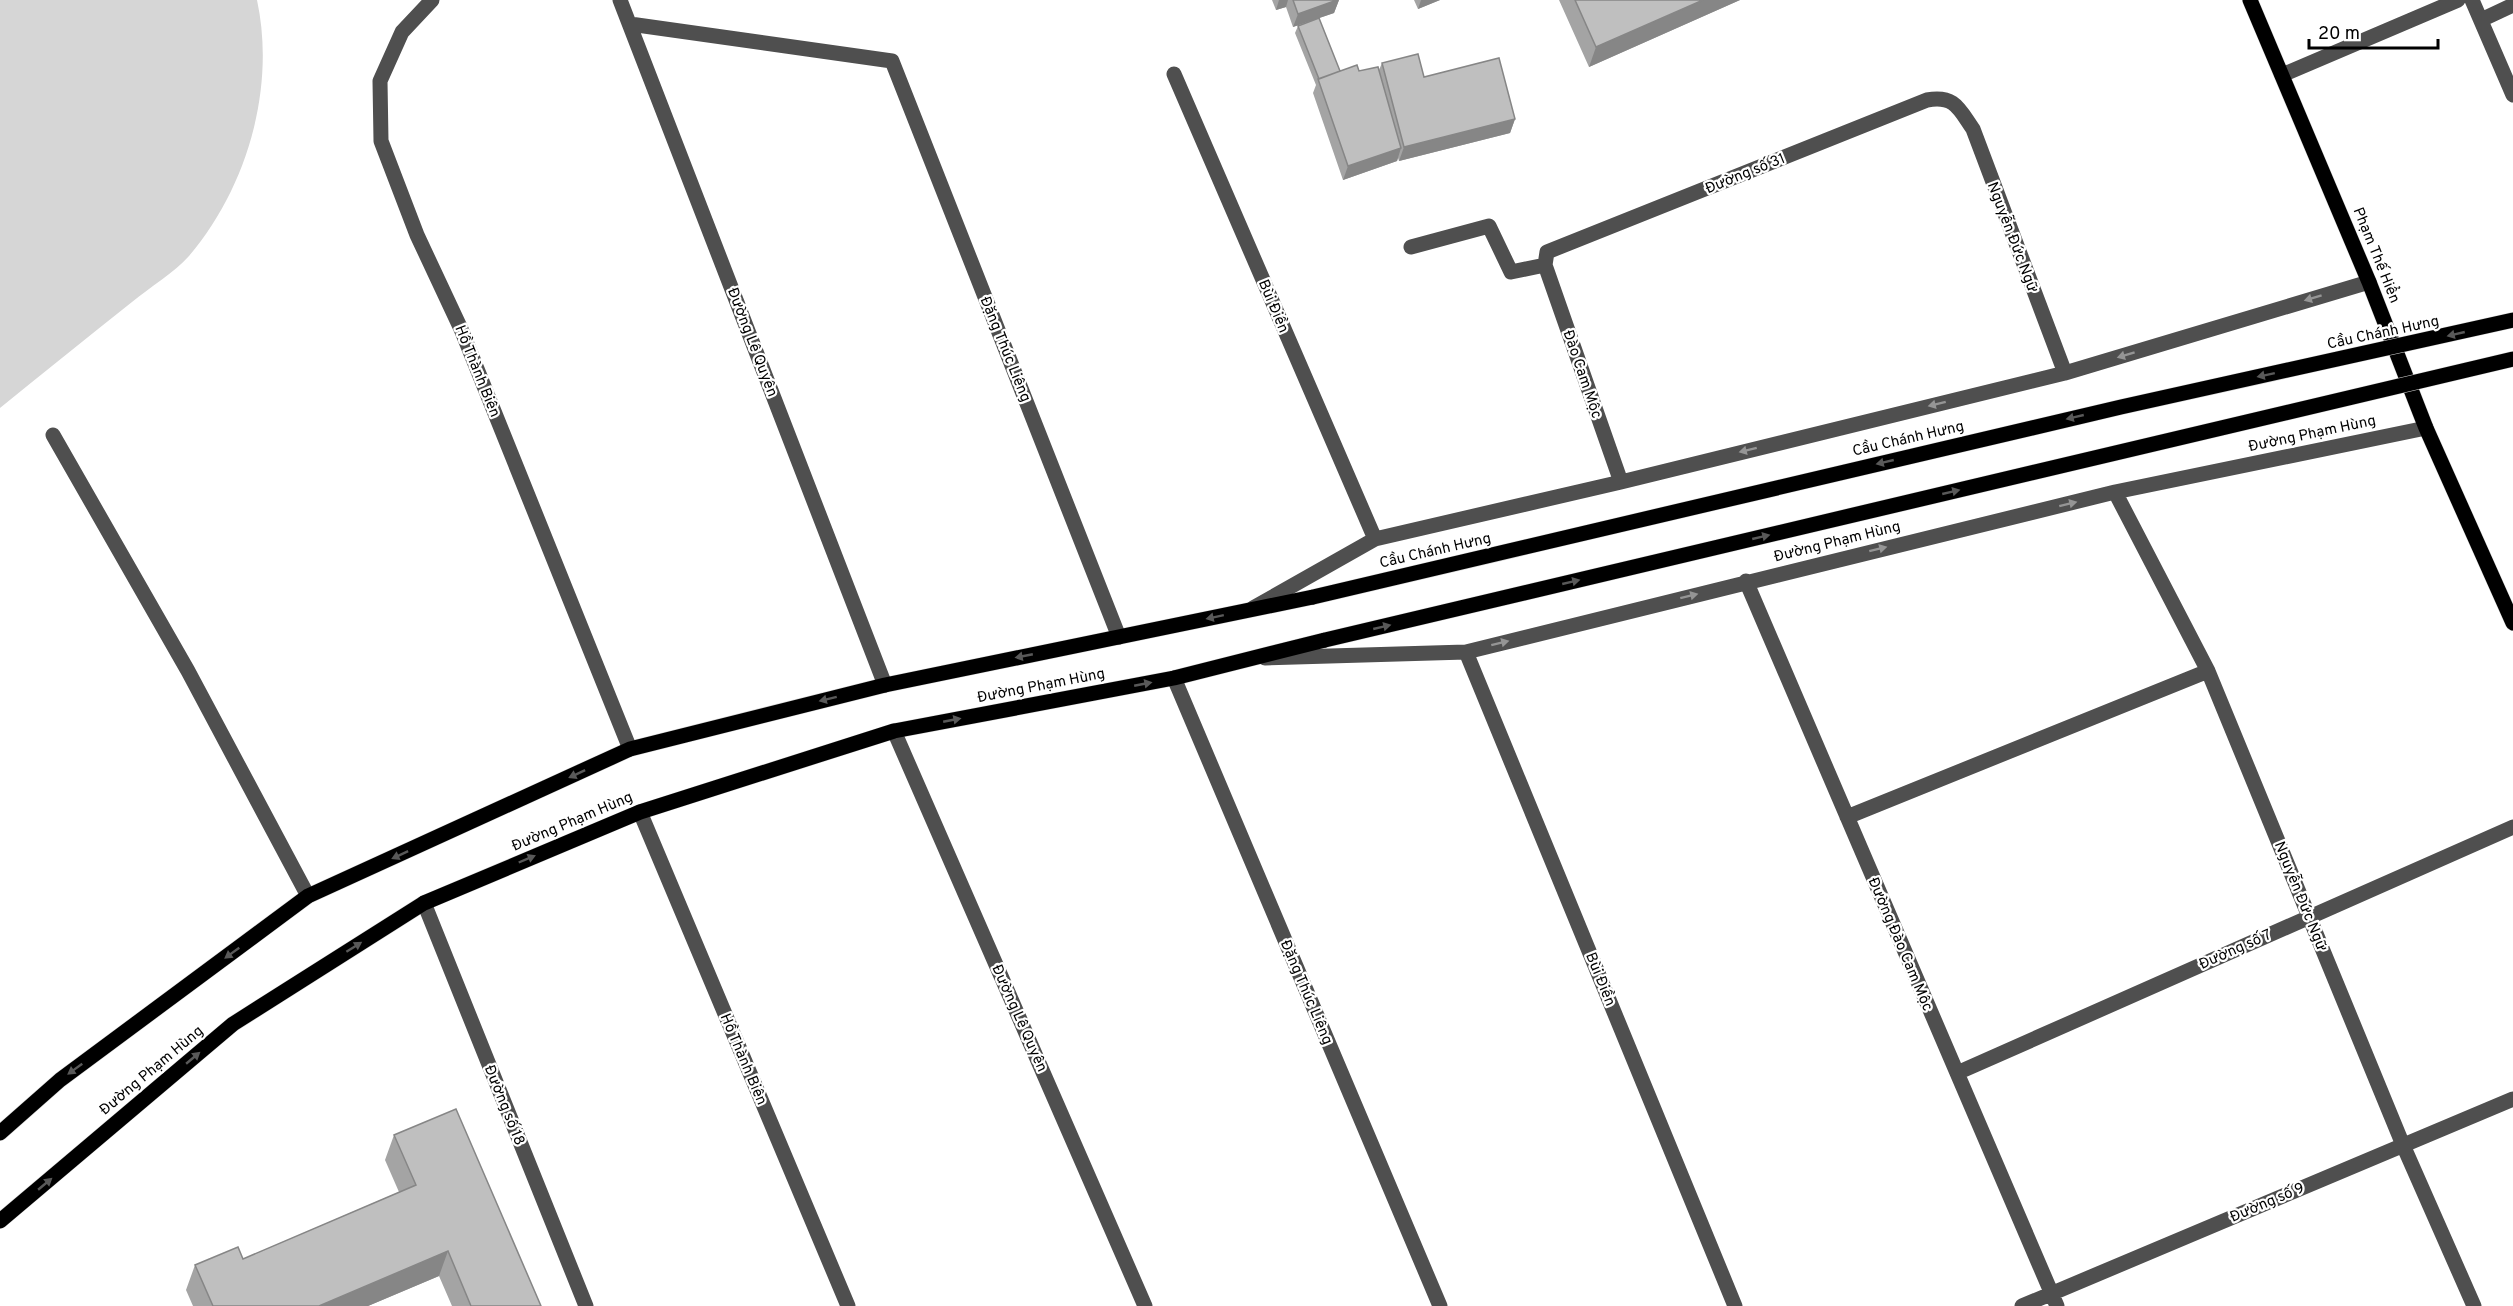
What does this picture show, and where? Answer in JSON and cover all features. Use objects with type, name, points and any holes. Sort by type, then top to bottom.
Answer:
[{"type":"main road","name":"Phạm Thế Hiển","points":[[2250,0],[2369,282],[2426,428],[2513,623]]},
{"type":"main road","name":"Cầu Chánh Hưng","points":[[1313,597],[2121,406],[2513,320]]},
{"type":"main road","name":"Đường Phạm Hùng","points":[[0,1221],[233,1024],[423,903],[640,812],[894,731],[1174,678],[1325,640],[2513,359]]},
{"type":"main road","name":"Đường Phạm Hùng","points":[[0,1133],[60,1080],[308,896],[630,749],[885,685],[1313,597]]},
{"type":"street","name":"Hồ Thành Biên","points":[[432,0],[402,32],[380,81],[381,141],[417,234],[461,329],[630,749]]},
{"type":"street","name":"Đường Lê Quyên","points":[[620,0],[885,685]]},
{"type":"street","points":[[2282,75],[2458,0]]},
{"type":"street","points":[[2472,0],[2513,95]]},
{"type":"street","points":[[2481,21],[2513,6]]},
{"type":"street","name":"Đặng Thúc Liêng","points":[[630,24],[892,61],[1119,637]]},
{"type":"street","name":"Bùi Điền","points":[[1174,74],[1375,539]]},
{"type":"street","name":"Đường số 31","points":[[1545,265],[1547,252],[1927,100],[1941,98],[1955,104]]},
{"type":"street","name":"Nguyễn Đức Ngữ","points":[[1955,104],[1972,129],[2065,373]]},
{"type":"street","points":[[1411,247],[1489,226],[1511,272],[1545,265]]},
{"type":"street","name":"Đào Cam Mộc","points":[[1545,265],[1621,482]]},
{"type":"street","name":"Đường Phạm Hùng","points":[[1249,610],[1375,539],[1621,482],[2065,373],[2369,282]]},
{"type":"street","name":"Đường Phạm Hùng","points":[[1253,659],[1466,652],[1746,581],[2115,492],[2426,428]]},
{"type":"street","points":[[53,435],[188,671],[308,896]]},
{"type":"street","name":"Nguyễn Đức Ngữ","points":[[2115,492],[2208,671],[2403,1145],[2474,1306]]},
{"type":"street","name":"Đường Đào Cam Mộc","points":[[1746,581],[2054,1300]]},
{"type":"street","name":"Bùi Điền","points":[[1466,652],[1735,1306]]},
{"type":"street","points":[[1847,817],[2208,671]]},
{"type":"street","name":"Đặng Thúc Liêng","points":[[1174,678],[1440,1306]]},
{"type":"street","name":"Đường Lê Quyên","points":[[894,731],[1145,1306]]},
{"type":"street","name":"Hồ Thành Biên","points":[[640,812],[848,1306]]},
{"type":"street","name":"Đường số 7","points":[[1957,1072],[2513,827]]},
{"type":"street","name":"Đường số 18","points":[[423,903],[586,1306]]},
{"type":"street","name":"Đường số 9","points":[[2022,1306],[2054,1300],[2403,1145],[2513,1099]]},
{"type":"shaded area","points":[[0,0],[257,0],[262,33],[263,68],[252,136],[241,168],[227,200],[189,256],[0,408]]},
{"type":"building","points":[[1293,0],[1337,0],[1298,14]]},
{"type":"building","points":[[1575,0],[1703,0],[1596,47]]},
{"type":"building","points":[[1319,18],[1340,71],[1319,79],[1298,26]]},
{"type":"building","points":[[1418,54],[1424,77],[1499,58],[1515,119],[1404,147],[1382,63]]},
{"type":"building","points":[[1357,65],[1359,71],[1378,67],[1401,148],[1348,166],[1318,79]]},
{"type":"building","points":[[456,1109],[541,1306],[471,1306],[448,1251],[319,1306],[213,1306],[195,1265],[238,1247],[243,1259],[416,1185],[394,1135]]}]
